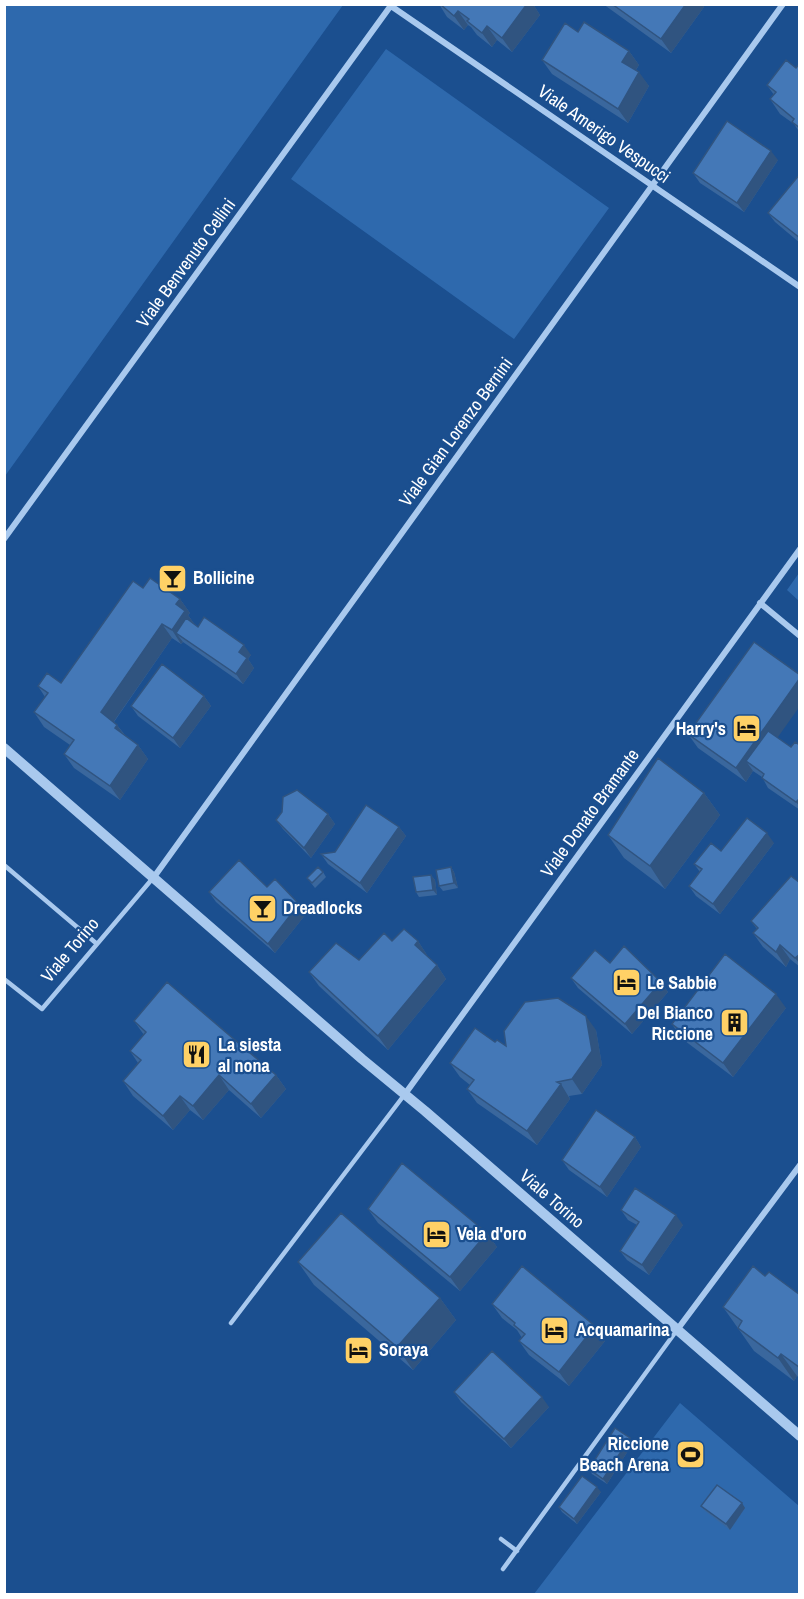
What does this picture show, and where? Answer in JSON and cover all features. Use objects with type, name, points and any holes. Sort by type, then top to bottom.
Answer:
[{"type":"street","name":"Viale Gian Lorenzo Bernini","points":[[154,877],[783,4]]},
{"type":"street","name":"Viale Amerigo Vespucci","points":[[391,5],[800,287]]},
{"type":"street","name":"Viale Benvenuto Cellini","points":[[4,539],[391,5]]},
{"type":"street","name":"Viale Donato Bramante","points":[[405,1094],[800,549]]},
{"type":"street","points":[[760,603],[800,636]]},
{"type":"street","name":"Viale Torino","points":[[4,747],[800,1436]]},
{"type":"street","points":[[677,1330],[800,1165]]},
{"type":"lane","points":[[4,865],[97,944]]},
{"type":"lane","name":"Viale Torino","points":[[4,979],[42,1009],[154,877]]},
{"type":"lane","points":[[231,1323],[405,1094]]},
{"type":"lane","points":[[503,1569],[677,1330]]},
{"type":"lane","points":[[501,1539],[517,1551]]},
{"type":"shaded area","points":[[4,5],[343,5],[5,476]]},
{"type":"shaded area","points":[[386,49],[609,208],[514,339],[291,179]]},
{"type":"shaded area","points":[[799,573],[799,601],[787,590]]},
{"type":"shaded area","name":"Riccione Beach Arena","points":[[680,1403],[799,1506],[799,1594],[534,1594]]},
{"type":"building","points":[[440,4],[527,4],[502,38],[487,26],[482,33],[458,11],[454,16]]},
{"type":"building","points":[[612,4],[686,4],[661,39]]},
{"type":"building","points":[[584,22],[629,51],[622,62],[639,72],[618,109],[542,60],[565,23],[578,32]]},
{"type":"building","points":[[786,60],[796,68],[800,63],[800,128],[792,122],[794,119],[770,99],[776,92],[767,85]]},
{"type":"building","points":[[727,121],[771,151],[737,203],[693,173]]},
{"type":"building","points":[[800,174],[800,238],[768,213]]},
{"type":"building","points":[[150,578],[180,599],[176,604],[185,611],[172,630],[162,624],[101,712],[117,725],[115,728],[138,745],[110,786],[64,754],[74,740],[34,712],[48,693],[38,686],[47,673],[61,683],[133,581],[143,588]]},
{"type":"building","points":[[204,617],[244,645],[239,652],[247,658],[236,674],[176,633],[186,618],[198,627]]},
{"type":"building","name":"Harry's","points":[[754,642],[800,675],[800,678],[736,768],[688,734]]},
{"type":"building","points":[[162,664],[204,696],[173,738],[131,706]]},
{"type":"building","points":[[768,731],[791,747],[795,742],[800,745],[800,798],[796,802],[762,778],[764,774],[746,761]]},
{"type":"building","points":[[658,758],[704,793],[650,866],[608,835]]},
{"type":"building","points":[[297,790],[328,814],[304,848],[276,820],[282,812],[283,797]]},
{"type":"building","points":[[366,805],[399,827],[360,883],[321,854],[335,852]]},
{"type":"building","points":[[747,818],[767,833],[713,904],[689,886],[702,869],[694,864],[711,843],[721,851]]},
{"type":"building","name":"Dreadlocks","points":[[239,860],[267,887],[275,879],[299,904],[268,944],[209,892]]},
{"type":"building","points":[[318,867],[323,872],[312,883],[307,878]]},
{"type":"building","points":[[451,867],[454,883],[439,886],[436,870]]},
{"type":"building","points":[[431,875],[433,890],[416,892],[413,877]]},
{"type":"building","points":[[791,876],[800,883],[800,954],[795,958],[780,945],[776,952],[753,933],[758,928],[751,921]]},
{"type":"building","points":[[404,929],[418,941],[415,945],[437,965],[378,1036],[309,972],[336,943],[359,960],[384,933],[392,941]]},
{"type":"building","points":[[624,946],[661,982],[625,1024],[571,978],[595,950],[610,963]]},
{"type":"building","name":"Del Bianco Riccione","points":[[725,954],[776,994],[723,1063],[672,1024]]},
{"type":"building","name":"La siesta al nona","points":[[167,982],[276,1075],[251,1104],[219,1075],[193,1106],[180,1096],[163,1116],[123,1081],[141,1060],[130,1051],[146,1032],[134,1021]]},
{"type":"building","points":[[558,998],[586,1016],[592,1051],[572,1079],[557,1082],[561,1084],[527,1131],[467,1089],[474,1080],[450,1063],[475,1028],[495,1042],[497,1040],[506,1046],[504,1031],[525,1002]]},
{"type":"building","points":[[596,1110],[635,1137],[600,1187],[562,1160]]},
{"type":"building","name":"Vela d'oro","points":[[402,1163],[487,1233],[450,1277],[368,1209]]},
{"type":"building","points":[[635,1188],[676,1215],[642,1265],[620,1251],[639,1222],[621,1210]]},
{"type":"building","points":[[341,1213],[440,1298],[397,1347],[298,1262]]},
{"type":"building","name":"Acquamarina","points":[[522,1266],[595,1326],[559,1372],[519,1341],[525,1334],[492,1304]]},
{"type":"building","points":[[753,1266],[765,1276],[769,1272],[800,1295],[799,1367],[781,1354],[778,1358],[738,1328],[742,1321],[723,1307]]},
{"type":"building","points":[[492,1351],[542,1397],[504,1439],[454,1392]]},
{"type":"building","points":[[615,1428],[630,1438],[603,1479],[589,1469]]},
{"type":"building","points":[[582,1476],[597,1487],[574,1519],[559,1507]]},
{"type":"building","points":[[717,1485],[742,1503],[726,1524],[701,1506]]},
{"type":"place","name":"Bollicine","points":[[172,578]]},
{"type":"place","name":"Harry's","points":[[747,729]]},
{"type":"place","name":"Dreadlocks","points":[[262,908]]},
{"type":"place","name":"Le Sabbie","points":[[626,983]]},
{"type":"place","name":"Del Bianco Riccione","points":[[734,1023]]},
{"type":"place","name":"La siesta al nona","points":[[197,1055]]},
{"type":"place","name":"Vela d'oro","points":[[436,1234]]},
{"type":"place","name":"Acquamarina","points":[[555,1330]]},
{"type":"place","name":"Soraya","points":[[358,1350]]},
{"type":"place","name":"Riccione Beach Arena","points":[[690,1454]]}]
